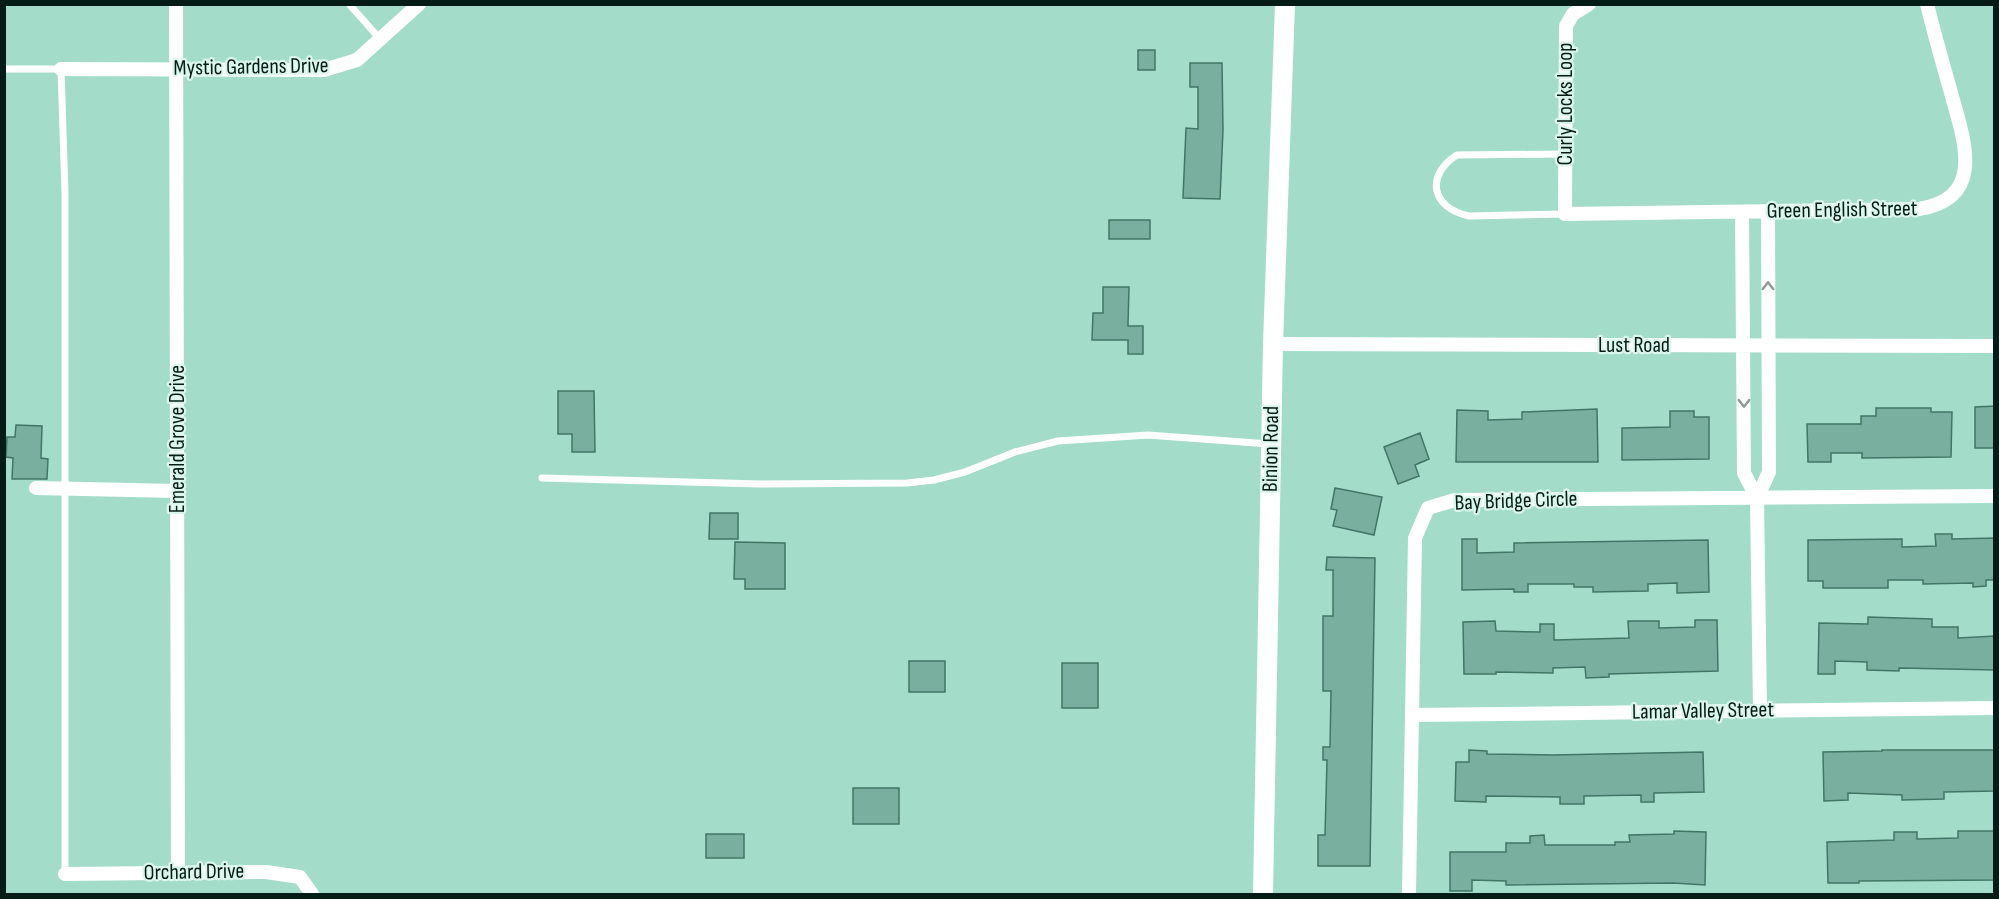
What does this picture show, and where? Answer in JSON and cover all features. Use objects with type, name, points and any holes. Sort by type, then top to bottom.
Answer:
[{"type":"main road","name":"Binion Road","points":[[1263,894],[1273,344],[1285,4]]},
{"type":"street","name":"Emerald Grove Drive","points":[[176,4],[178,873]]},
{"type":"street","name":"Mystic Gardens Drive","points":[[61,69],[324,70],[357,60],[419,4]]},
{"type":"street","name":"Curly Locks Loop","points":[[1565,214],[1566,26],[1573,14],[1588,4]]},
{"type":"street","name":"Green English Street","points":[[1565,214],[1919,209],[1942,203],[1961,183],[1967,156],[1927,4]]},
{"type":"street","points":[[1760,710],[1757,498],[1769,472],[1768,212]]},
{"type":"street","points":[[1742,213],[1744,473],[1757,498]]},
{"type":"street","name":"Lust Road","points":[[1273,344],[1995,346]]},
{"type":"street","points":[[36,488],[177,491]]},
{"type":"street","name":"Bay Bridge Circle","points":[[1409,894],[1415,537],[1428,507],[1455,500],[1995,496]]},
{"type":"street","name":"Lamar Valley Street","points":[[1412,715],[1995,708]]},
{"type":"street","name":"Orchard Drive","points":[[65,874],[266,872],[300,877],[312,894]]},
{"type":"lane","points":[[349,4],[380,39]]},
{"type":"lane","points":[[4,69],[61,69],[65,193],[65,874]]},
{"type":"lane","points":[[1564,154],[1458,155],[1440,169],[1437,179],[1438,197],[1447,208],[1456,213],[1469,216],[1565,214]]},
{"type":"lane","points":[[542,478],[760,484],[907,483],[945,477],[1015,452],[1058,441],[1148,435],[1271,444]]},
{"type":"building","points":[[1138,50],[1155,50],[1155,70],[1138,70]]},
{"type":"building","points":[[1190,63],[1222,63],[1223,130],[1220,199],[1183,198],[1186,128],[1198,129],[1198,87],[1190,87]]},
{"type":"building","points":[[1109,220],[1150,220],[1150,239],[1109,239]]},
{"type":"building","points":[[1103,287],[1129,287],[1128,326],[1143,326],[1143,354],[1128,354],[1128,340],[1092,340],[1093,313],[1103,313]]},
{"type":"building","points":[[558,391],[594,391],[595,452],[572,452],[572,434],[558,434]]},
{"type":"building","points":[[1995,406],[1995,448],[1975,448],[1975,407]]},
{"type":"building","points":[[1876,408],[1931,408],[1931,412],[1952,412],[1951,457],[1862,458],[1862,453],[1831,453],[1831,462],[1808,462],[1807,424],[1861,424],[1861,416],[1876,416]]},
{"type":"building","points":[[1597,409],[1598,462],[1456,462],[1457,410],[1488,411],[1488,420],[1522,419],[1522,412]]},
{"type":"building","points":[[1670,411],[1694,411],[1694,417],[1709,417],[1709,459],[1622,460],[1622,428],[1670,427]]},
{"type":"building","points":[[16,425],[42,426],[41,458],[48,459],[47,479],[12,479],[13,458],[6,457],[7,437],[15,437]]},
{"type":"building","points":[[1420,433],[1429,459],[1415,465],[1419,476],[1398,484],[1384,447]]},
{"type":"building","points":[[1335,488],[1382,497],[1374,535],[1333,526],[1337,510],[1331,509]]},
{"type":"building","points":[[710,513],[738,513],[738,539],[709,539]]},
{"type":"building","points":[[1935,534],[1952,534],[1952,539],[1995,538],[1995,580],[1986,580],[1986,586],[1973,587],[1973,583],[1923,584],[1923,580],[1888,580],[1888,588],[1823,588],[1823,581],[1808,581],[1808,540],[1902,539],[1902,547],[1936,546]]},
{"type":"building","points":[[1462,539],[1477,539],[1477,553],[1514,552],[1514,543],[1708,540],[1709,592],[1677,593],[1677,583],[1648,584],[1648,591],[1593,592],[1593,587],[1574,587],[1574,584],[1528,584],[1528,592],[1514,592],[1514,589],[1462,590]]},
{"type":"building","points":[[735,542],[785,543],[785,589],[745,589],[745,579],[734,579]]},
{"type":"building","points":[[1327,557],[1375,558],[1370,866],[1318,866],[1318,835],[1325,835],[1327,760],[1323,760],[1323,747],[1330,747],[1331,691],[1323,691],[1323,616],[1333,616],[1333,570],[1326,570]]},
{"type":"building","points":[[1868,617],[1932,619],[1932,627],[1958,627],[1958,638],[1995,636],[1995,670],[1899,668],[1899,671],[1867,670],[1867,662],[1835,661],[1835,674],[1818,674],[1819,623],[1868,624]]},
{"type":"building","points":[[1695,620],[1717,620],[1718,671],[1609,674],[1609,677],[1586,678],[1585,667],[1553,668],[1553,673],[1464,674],[1463,622],[1495,621],[1496,631],[1540,632],[1540,624],[1554,624],[1554,640],[1629,638],[1628,621],[1659,621],[1659,628],[1695,627]]},
{"type":"building","points":[[909,661],[945,661],[945,692],[909,692]]},
{"type":"building","points":[[1062,663],[1098,663],[1098,708],[1062,708]]},
{"type":"building","points":[[1469,750],[1487,751],[1487,754],[1553,755],[1703,752],[1704,792],[1654,793],[1654,802],[1641,802],[1641,795],[1584,796],[1584,804],[1560,804],[1560,797],[1486,796],[1486,802],[1455,801],[1456,762],[1469,762]]},
{"type":"building","points":[[1995,750],[1995,791],[1944,792],[1944,799],[1902,800],[1902,795],[1848,793],[1848,800],[1824,801],[1823,752]]},
{"type":"building","points":[[853,788],[899,788],[899,824],[853,824]]},
{"type":"building","points":[[1674,831],[1706,832],[1705,885],[1673,883],[1506,885],[1506,881],[1472,880],[1472,891],[1450,891],[1450,852],[1506,852],[1506,843],[1530,843],[1530,836],[1544,835],[1545,845],[1615,845],[1615,842],[1630,842],[1629,835],[1674,834]]},
{"type":"building","points":[[1958,831],[1995,831],[1995,880],[1828,883],[1827,842],[1894,840],[1894,832],[1917,832],[1917,839],[1958,838]]},
{"type":"building","points":[[706,834],[744,834],[744,858],[706,858]]}]
